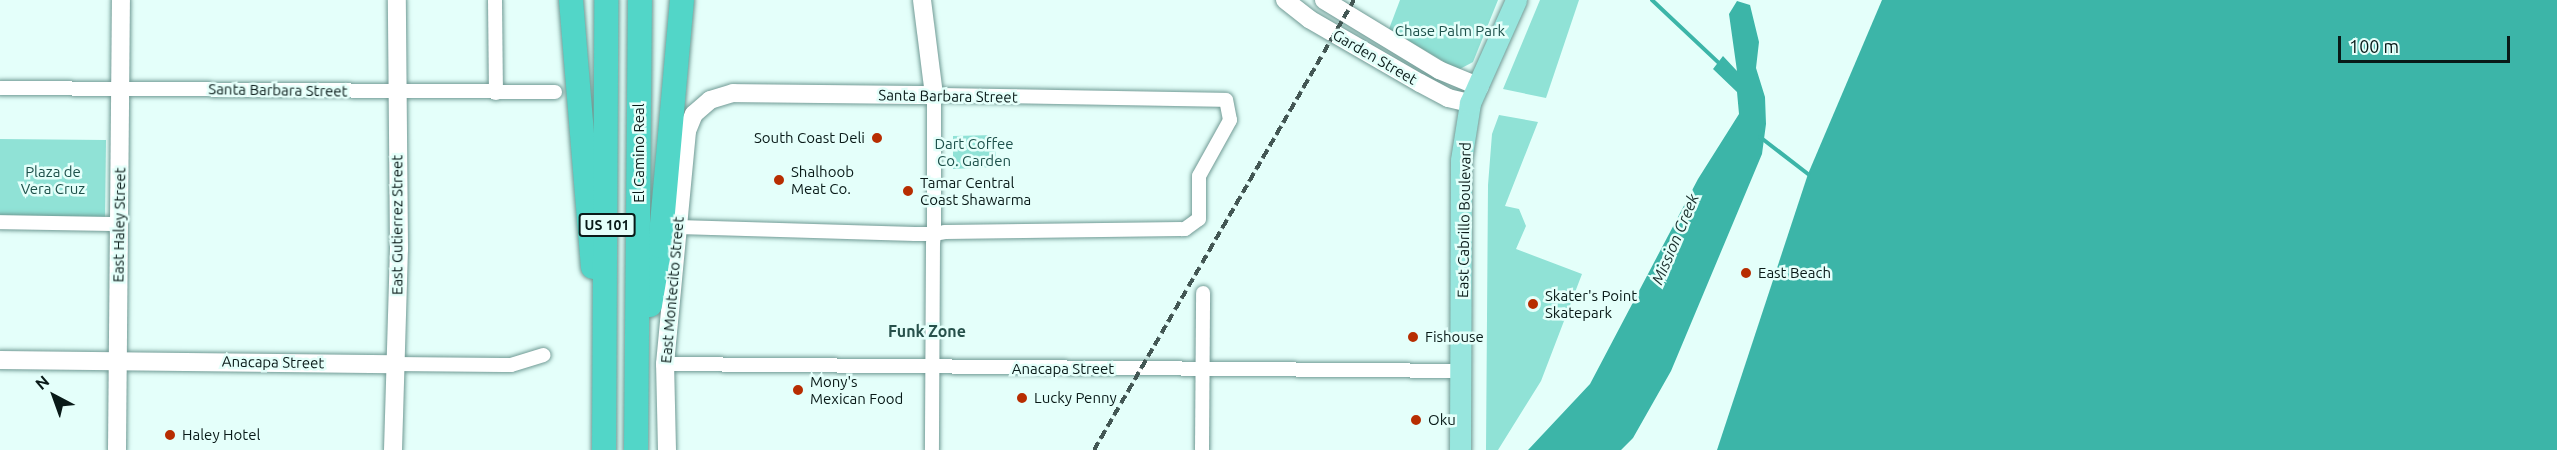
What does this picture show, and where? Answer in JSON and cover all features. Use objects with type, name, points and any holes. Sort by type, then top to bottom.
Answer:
[{"type":"highway","points":[[571,0],[605,408]]},
{"type":"highway","name":"US 101","points":[[604,450],[606,0]]},
{"type":"highway","name":"El Camino Real","points":[[636,450],[639,342],[640,0]]},
{"type":"highway","points":[[639,342],[649,311],[660,246],[682,0]]},
{"type":"main road","name":"East Haley Street","points":[[117,450],[121,0]]},
{"type":"main road","name":"East Gutierrez Street","points":[[393,450],[399,249],[397,0]]},
{"type":"main road","points":[[922,0],[934,96]]},
{"type":"main road","name":"Garden Street","points":[[1285,0],[1309,20],[1448,98],[1475,95]]},
{"type":"main road","name":"Garden Street","points":[[1324,0],[1439,70],[1475,95]]},
{"type":"main road","name":"East Cabrillo Boulevard","points":[[1460,450],[1461,160],[1475,95],[1516,0]]},
{"type":"main road","name":"Santa Barbara Street","points":[[687,131],[694,114],[710,100],[733,93],[934,96]]},
{"type":"main road","name":"East Montecito Street","points":[[667,450],[664,364],[687,131]]},
{"type":"main road","name":"Anacapa Street","points":[[0,360],[394,364]]},
{"type":"street","points":[[495,0],[496,93]]},
{"type":"street","name":"Santa Barbara Street","points":[[0,88],[555,92]]},
{"type":"street","name":"Santa Barbara Street","points":[[934,96],[1226,100],[1230,120],[1199,176],[1200,210],[1195,222],[1178,231],[934,234]]},
{"type":"street","points":[[932,450],[934,96]]},
{"type":"street","points":[[0,222],[118,224]]},
{"type":"street","points":[[678,227],[934,234]]},
{"type":"street","points":[[1202,450],[1203,293]]},
{"type":"street","name":"Anacapa Street","points":[[394,364],[511,365],[544,355]]},
{"type":"street","name":"Anacapa Street","points":[[664,364],[1462,371]]},
{"type":"green space","name":"Chase Palm Park","points":[[1400,0],[1498,0],[1473,62],[1458,70],[1389,29]]},
{"type":"green space","name":"Chase Palm Park","points":[[1540,0],[1579,0],[1546,98],[1503,89]]},
{"type":"green space","points":[[1499,115],[1538,122],[1505,206],[1519,209],[1526,226],[1516,249],[1582,274],[1541,381],[1498,450],[1486,450],[1488,185],[1492,134]]},
{"type":"green space","name":"Dart Coffee Co. Garden","points":[[995,135],[996,167],[953,169],[953,136]]},
{"type":"green space","name":"Plaza de Vera Cruz","points":[[0,139],[106,140],[105,220],[0,218]]},
{"type":"water","points":[[1882,0],[2557,0],[2557,450],[1717,450],[1808,174]]},
{"type":"water","name":"Mission Creek","points":[[1737,1],[1750,5],[1759,42],[1756,68],[1765,97],[1766,124],[1762,154],[1671,371],[1633,438],[1621,450],[1528,450],[1590,384],[1698,179],[1739,114],[1737,92],[1713,69],[1723,56],[1737,71],[1729,14]]},
{"type":"waterway","points":[[1652,0],[1721,65]]},
{"type":"waterway","points":[[1760,137],[1808,174]]},
{"type":"railway","points":[[1094,450],[1354,0]]},
{"type":"place","name":"South Coast Deli","points":[[877,138]]},
{"type":"place","name":"Shalhoob Meat Co.","points":[[779,180]]},
{"type":"place","name":"Tamar Central Coast Shawarma","points":[[908,191]]},
{"type":"place","name":"East Beach","points":[[1746,273]]},
{"type":"place","name":"Skater's Point Skatepark","points":[[1533,304]]},
{"type":"place","name":"Fishouse","points":[[1413,337]]},
{"type":"place","name":"Mony's Mexican Food","points":[[798,390]]},
{"type":"place","name":"Lucky Penny","points":[[1022,398]]},
{"type":"place","name":"Oku","points":[[1416,420]]},
{"type":"place","name":"Haley Hotel","points":[[170,435]]},
{"type":"district","name":"Funk Zone","points":[[927,331]]}]
